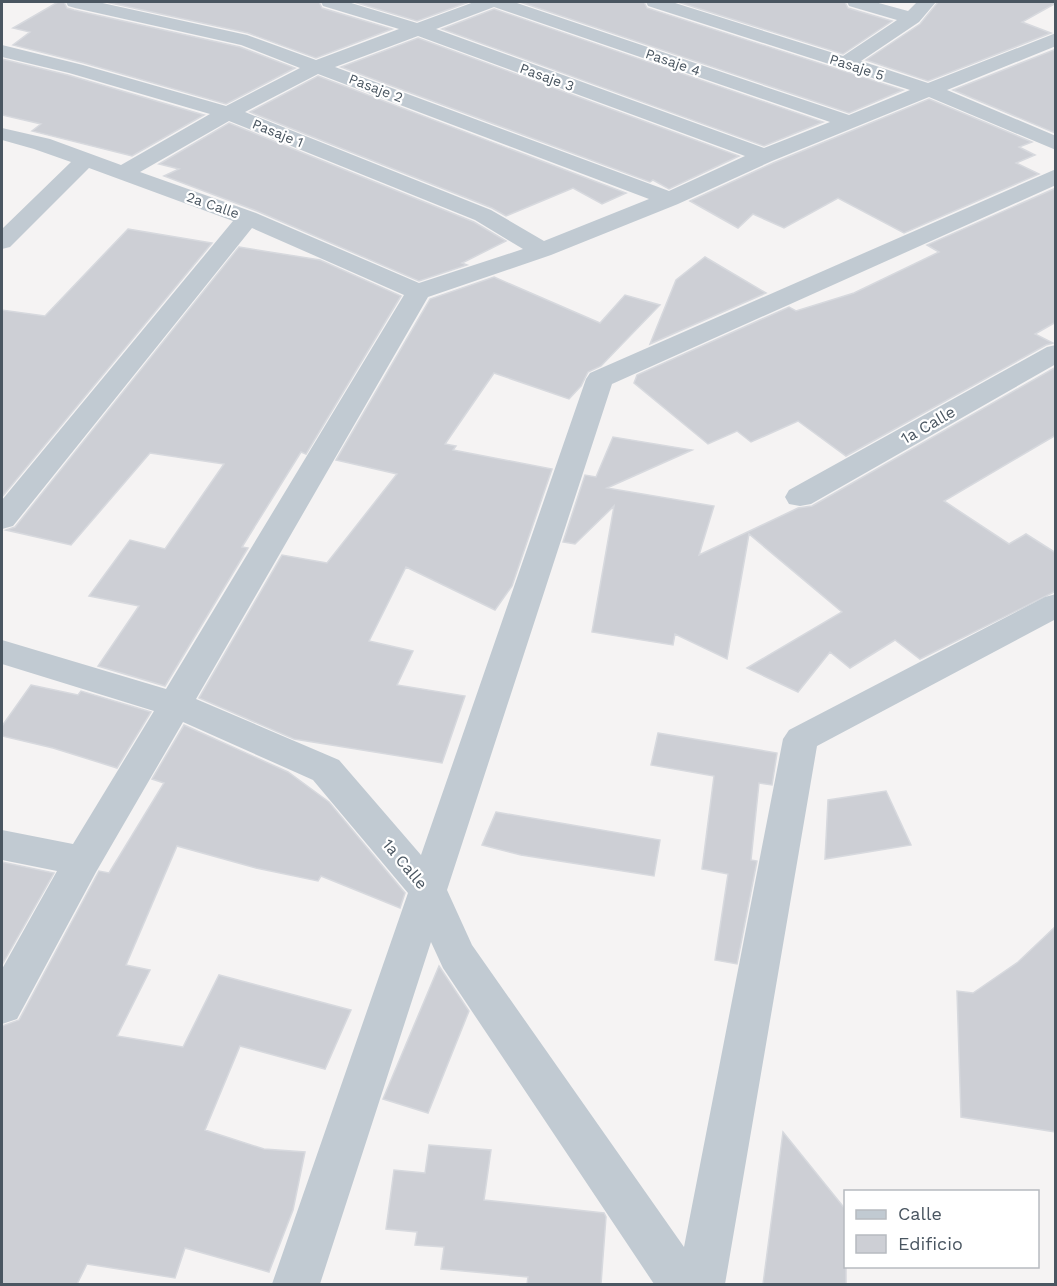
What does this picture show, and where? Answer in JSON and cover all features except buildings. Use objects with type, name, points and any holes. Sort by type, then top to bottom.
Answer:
[{"type":"street","name":"Pasaje 2","points":[[75,2],[246,41],[319,66],[670,199]]},
{"type":"street","name":"Pasaje 3","points":[[330,2],[415,28],[764,156]]},
{"type":"street","points":[[122,174],[228,113],[319,66],[415,28],[490,2]]},
{"type":"street","name":"Pasaje 4","points":[[496,2],[850,122]]},
{"type":"street","name":"Pasaje 5","points":[[655,2],[930,90],[1056,144]]},
{"type":"street","points":[[856,2],[912,18]]},
{"type":"street","points":[[845,63],[912,18],[927,2]]},
{"type":"street","points":[[2,1006],[84,861],[418,292],[542,250],[670,199],[764,156],[1056,39]]},
{"type":"street","name":"Pasaje 1","points":[[2,51],[76,69],[228,113],[483,215],[542,250]]},
{"type":"street","name":"2a Calle","points":[[2,134],[42,144],[84,161],[248,218],[418,292]]},
{"type":"street","points":[[2,242],[84,161]]},
{"type":"street","points":[[296,1284],[600,379],[1056,176]]},
{"type":"street","points":[[2,519],[248,218]]},
{"type":"street","name":"1a Calle","points":[[800,497],[1056,353]]},
{"type":"street","points":[[701,1284],[801,739],[1056,605]]},
{"type":"street","name":"1a Calle","points":[[2,652],[177,705],[326,770],[428,890],[457,956],[682,1284]]},
{"type":"street","points":[[2,845],[84,861]]}]
